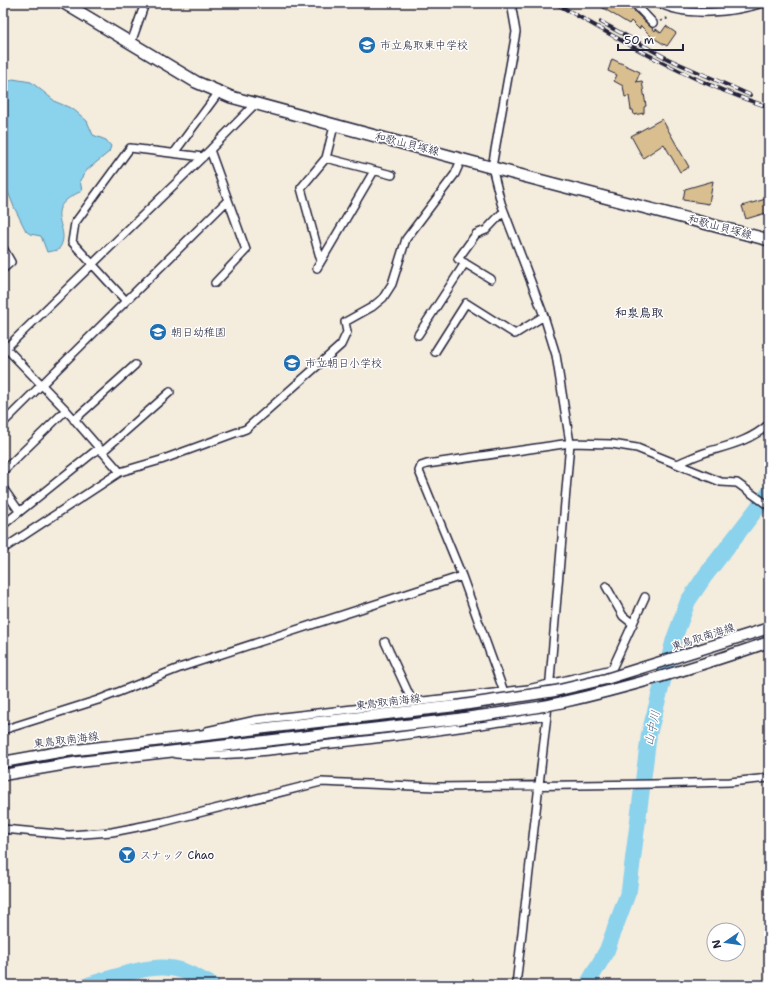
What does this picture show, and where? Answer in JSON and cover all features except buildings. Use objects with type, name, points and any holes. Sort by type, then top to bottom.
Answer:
[{"type":"main road","name":"和歌山貝塚線","points":[[64,3],[196,82],[219,92],[255,104],[334,126],[462,158],[769,240]]},
{"type":"main road","name":"東鳥取南海線","points":[[3,762],[59,752],[456,706],[555,691],[606,679],[768,625]]},
{"type":"main road","points":[[3,775],[79,762],[458,719],[558,703],[609,691],[680,671],[769,642]]},
{"type":"street","points":[[131,43],[145,3]]},
{"type":"street","points":[[511,3],[516,32],[492,167],[504,211],[544,316],[556,355],[570,443],[547,715],[516,985]]},
{"type":"street","points":[[634,3],[653,23]]},
{"type":"street","points":[[659,3],[672,9],[688,12],[734,10],[763,3]]},
{"type":"street","points":[[174,153],[219,92]]},
{"type":"street","points":[[120,472],[66,410],[4,349],[203,157],[255,104]]},
{"type":"street","points":[[321,261],[301,188],[326,158],[334,126]]},
{"type":"street","points":[[126,301],[72,242],[75,222],[130,148],[203,157]]},
{"type":"street","points":[[210,150],[227,201],[246,250],[215,283]]},
{"type":"street","points":[[326,158],[392,175]]},
{"type":"street","points":[[3,549],[120,472],[161,460],[246,429],[341,345],[347,332],[345,322],[372,307],[383,298],[392,284],[406,239],[455,174],[462,158]]},
{"type":"street","points":[[317,268],[374,170]]},
{"type":"street","points":[[3,423],[227,201]]},
{"type":"street","points":[[492,279],[458,259],[476,234],[486,230],[504,211]]},
{"type":"street","points":[[3,248],[10,262],[3,269]]},
{"type":"street","points":[[418,335],[465,263]]},
{"type":"street","points":[[435,352],[466,303],[515,334],[544,316]]},
{"type":"street","points":[[74,420],[135,365]]},
{"type":"street","points":[[3,525],[19,511],[100,450],[170,392]]},
{"type":"street","points":[[3,471],[66,410]]},
{"type":"street","points":[[677,464],[706,452],[740,443],[758,434],[769,424]]},
{"type":"street","points":[[504,692],[462,576],[419,471],[421,466],[570,443],[612,444],[637,448],[721,482],[737,483],[769,506]]},
{"type":"street","points":[[3,488],[19,511]]},
{"type":"street","points":[[3,730],[98,700],[182,666],[462,576]]},
{"type":"street","points":[[606,586],[623,616],[633,624]]},
{"type":"street","points":[[176,739],[256,720],[504,692],[549,685],[612,669],[645,597]]},
{"type":"street","points":[[385,642],[413,703]]},
{"type":"street","points":[[156,753],[202,757],[265,751],[386,738],[547,715]]},
{"type":"street","points":[[3,830],[69,835],[112,832],[171,820],[321,782],[436,787],[730,782],[769,778]]},
{"type":"lane","points":[[768,625],[769,615]]},
{"type":"path","points":[[653,23],[667,19],[665,14]]},
{"type":"water","points":[[13,79],[31,82],[56,102],[73,109],[87,121],[93,135],[106,140],[111,146],[109,152],[87,170],[80,180],[82,191],[68,198],[61,206],[59,213],[63,234],[62,242],[58,250],[47,252],[41,236],[30,234],[26,231],[6,187],[4,166],[5,88],[8,82]]},
{"type":"waterway","name":"山中川","points":[[587,985],[607,950],[629,890],[649,734],[674,639],[688,601],[705,576],[769,493]]},
{"type":"waterway","name":"山中川","points":[[88,985],[139,970],[160,968],[180,970],[212,985]]},
{"type":"railway","points":[[555,3],[659,61],[713,86],[769,107]]},
{"type":"railway","points":[[601,22],[668,59],[750,95]]},
{"type":"place","name":"市立鳥取東中学校","points":[[367,45]]},
{"type":"place","name":"朝日幼稚園","points":[[158,332]]},
{"type":"place","name":"市立朝日小学校","points":[[292,363]]},
{"type":"place","name":"スナック Chao","points":[[127,855]]},
{"type":"district","name":"和泉鳥取","points":[[639,313]]}]
